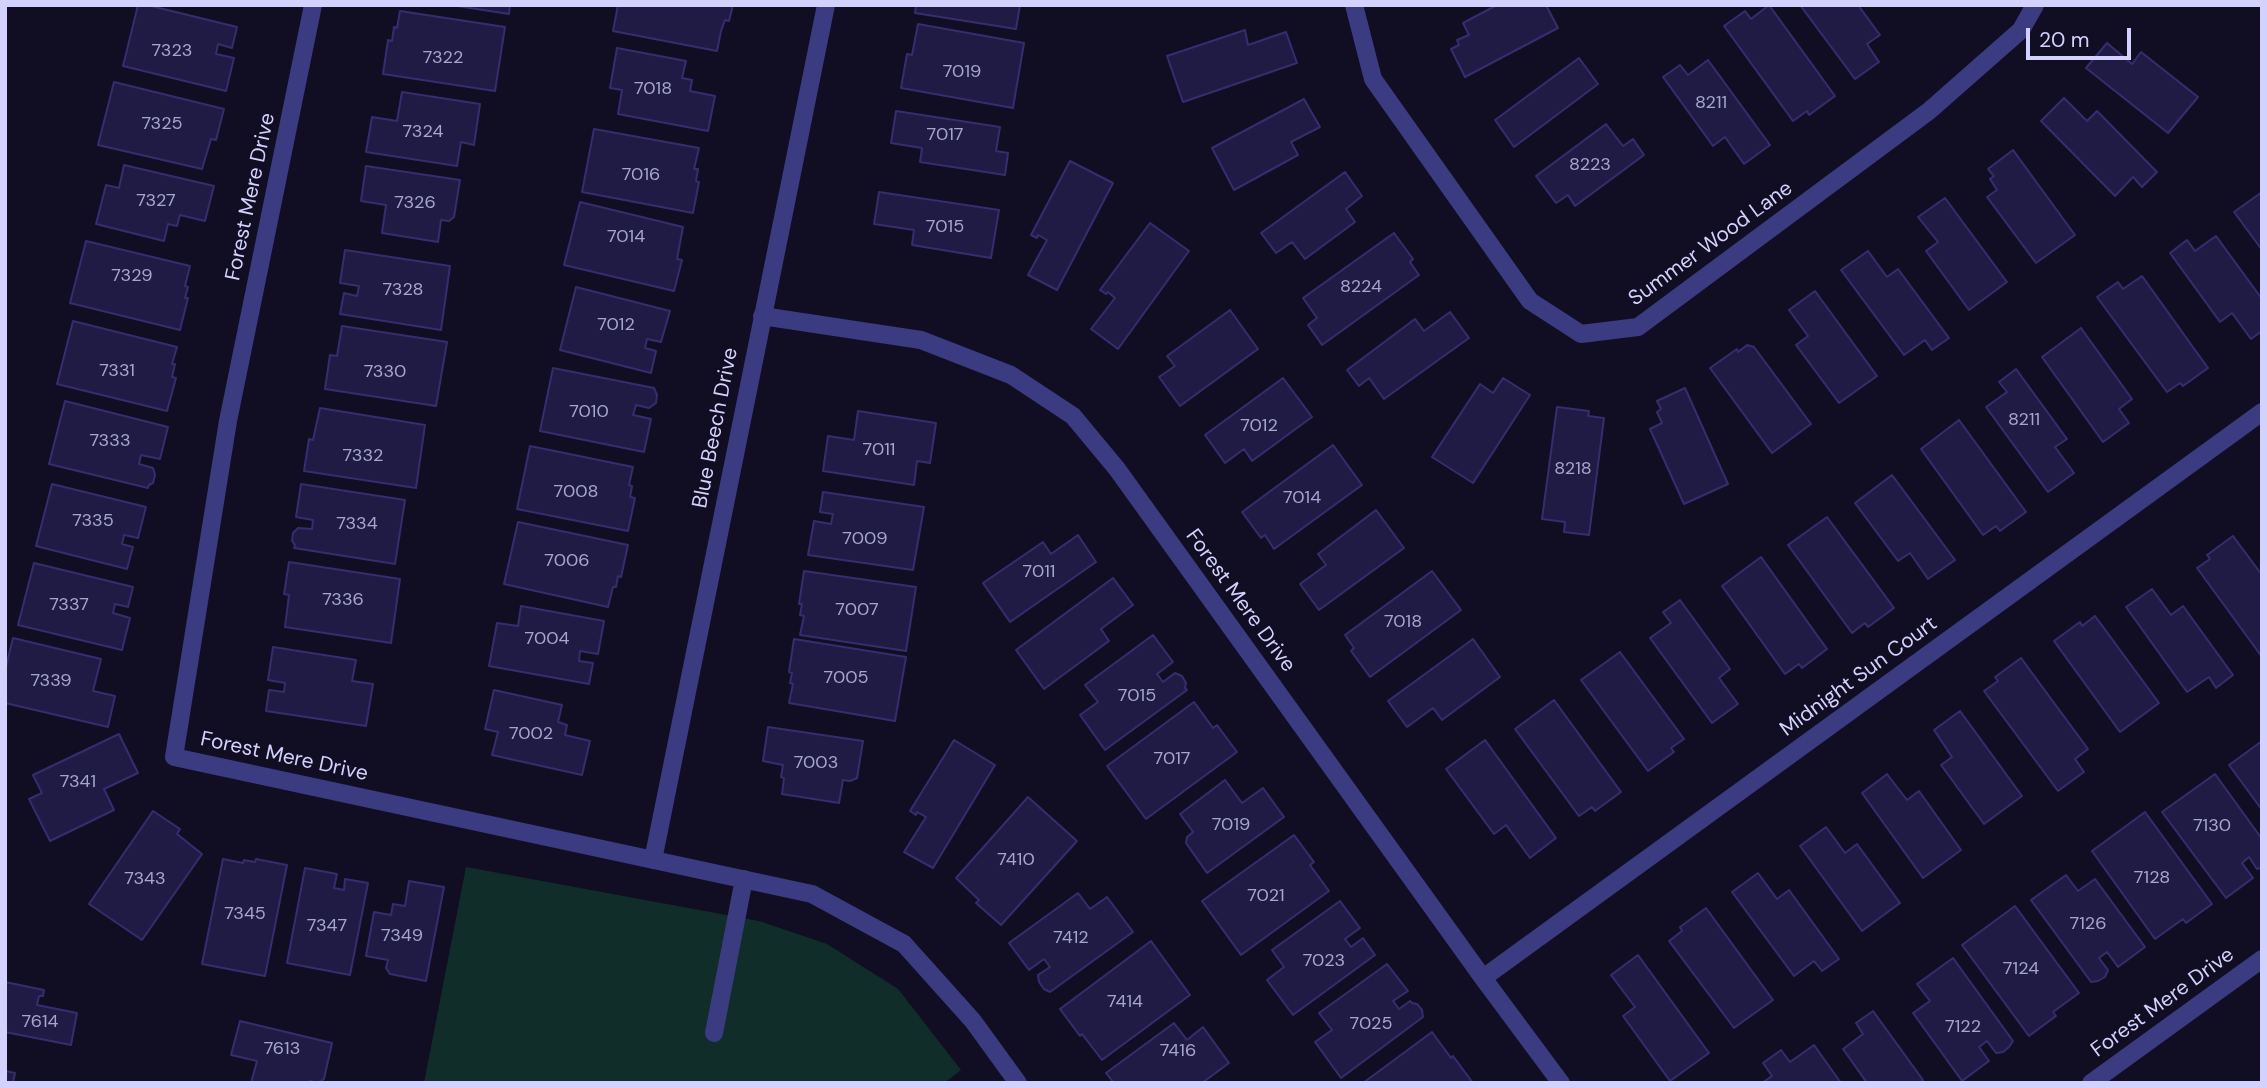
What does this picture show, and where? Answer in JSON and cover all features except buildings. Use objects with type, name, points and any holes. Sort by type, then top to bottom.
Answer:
[{"type":"street","name":"Forest Mere Drive","points":[[313,5],[228,421],[174,757],[812,894],[904,944],[973,1021],[1018,1083]]},
{"type":"street","name":"Blue Beech Drive","points":[[653,860],[826,5]]},
{"type":"street","name":"Summer Wood Lane","points":[[1354,5],[1373,79],[1530,300],[1581,334],[1638,327],[1929,111],[2021,30],[2035,5]]},
{"type":"street","name":"Forest Mere Drive","points":[[762,316],[921,340],[1011,374],[1073,416],[1118,469],[1561,1083]]},
{"type":"street","name":"Midnight Sun Court","points":[[1483,978],[2262,412]]},
{"type":"street","points":[[714,1033],[744,879]]},
{"type":"street","name":"Forest Mere Drive","points":[[2091,1083],[2262,959]]},
{"type":"green space","points":[[466,867],[759,921],[827,944],[898,989],[961,1070],[944,1083],[424,1083]]}]
